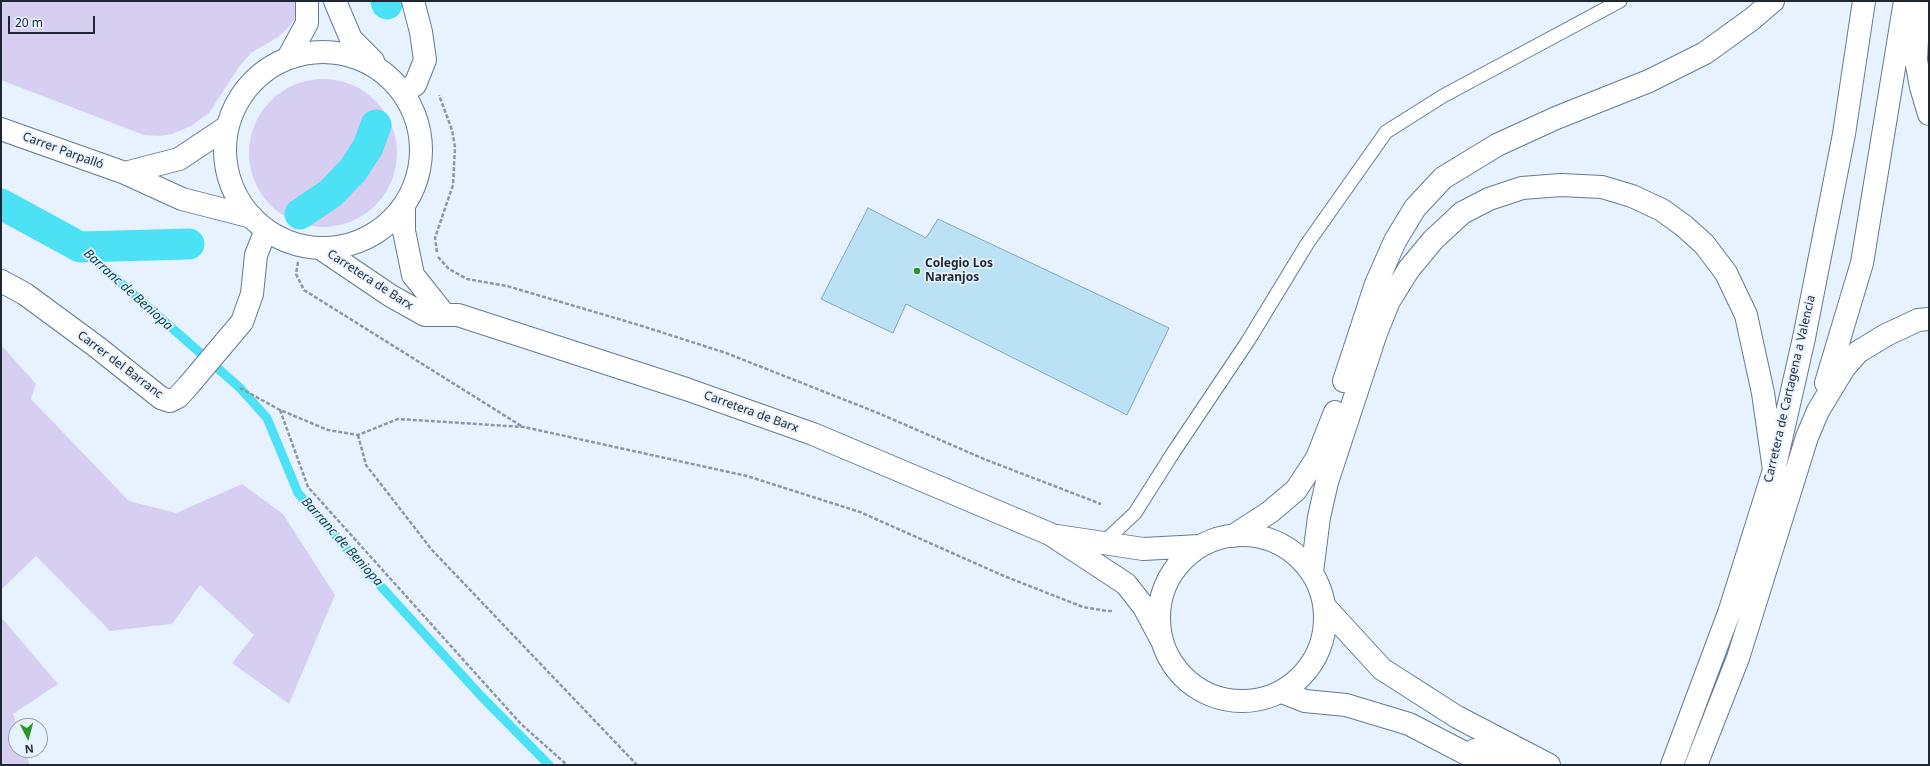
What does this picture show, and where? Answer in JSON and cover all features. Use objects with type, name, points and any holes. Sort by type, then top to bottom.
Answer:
[{"type":"main road","points":[[288,58],[307,23],[307,1]]},
{"type":"main road","points":[[335,1],[351,39],[381,69],[403,91],[417,118],[422,148],[418,178],[404,206],[381,230],[352,244],[311,247],[283,240],[259,224],[239,202],[228,179],[224,153],[227,127],[233,109],[247,87],[271,66],[288,58],[307,52],[333,51],[358,58],[381,69]]},
{"type":"main road","points":[[403,91],[415,85],[425,60],[421,32],[413,1]]},
{"type":"main road","points":[[1233,536],[1270,512],[1296,490],[1317,458],[1332,422],[1376,284],[1395,241],[1415,208],[1443,178],[1497,145],[1556,118],[1649,81],[1705,52],[1752,19],[1772,1]]},
{"type":"main road","name":"Carretera de Cartagena a Valencia","points":[[1672,765],[1682,742],[1729,613],[1774,470],[1804,338],[1844,134],[1864,1]]},
{"type":"main road","points":[[1700,757],[1738,658],[1807,437],[1818,411],[1862,263],[1905,1]]},
{"type":"main road","points":[[1919,1],[1916,60],[1921,87],[1929,114]]},
{"type":"main road","points":[[125,173],[179,159],[227,127]]},
{"type":"main road","name":"Carrer Parpalló","points":[[1,128],[125,173],[182,199],[259,224]]},
{"type":"main road","points":[[1312,572],[1319,517],[1327,482],[1376,333],[1389,301],[1409,269],[1433,240],[1462,213],[1489,199],[1522,188],[1562,185],[1595,187],[1632,196],[1662,210],[1684,226],[1704,244],[1726,273],[1746,315],[1763,393],[1774,470]]},
{"type":"main road","name":"Carretera de Barx","points":[[404,206],[404,231],[413,275],[444,314]]},
{"type":"main road","name":"Carrer del Barranc","points":[[1,281],[25,294],[97,347],[161,398],[170,401],[178,397],[242,322],[252,294],[259,224]]},
{"type":"main road","name":"Carretera de Barx","points":[[311,247],[425,315],[458,315],[686,389],[813,434],[1050,534]]},
{"type":"main road","points":[[1818,411],[1844,368],[1858,352],[1886,335],[1918,320],[1929,319]]},
{"type":"main road","points":[[1050,534],[1143,549],[1200,546]]},
{"type":"main road","points":[[1050,534],[1126,584],[1144,607],[1161,639],[1171,663],[1187,681],[1208,695],[1233,701],[1258,701],[1282,692],[1302,677],[1317,657],[1325,633],[1326,608],[1321,589],[1312,572],[1297,555],[1278,543],[1256,536],[1233,536],[1216,539],[1200,546],[1180,563],[1165,586],[1159,612],[1161,639]]},
{"type":"main road","points":[[1326,608],[1382,669],[1457,717],[1549,765]]},
{"type":"main road","points":[[1282,692],[1305,701],[1346,705],[1409,724],[1488,765]]},
{"type":"main road","points":[[1441,741],[1492,755],[1514,765]]},
{"type":"lane","points":[[1103,543],[1135,513],[1248,341],[1307,244],[1386,132],[1442,96],[1620,1]]},
{"type":"path","points":[[420,71],[436,89],[452,130],[455,147],[453,186],[435,238],[438,258],[448,269],[467,279],[507,286],[642,326],[726,353],[878,414],[984,459],[1101,504]]},
{"type":"path","points":[[311,247],[296,274],[304,290],[524,427]]},
{"type":"path","points":[[240,388],[280,410],[328,430],[358,435],[398,419],[524,427],[747,476],[860,512],[1004,576],[1083,607],[1107,611],[1144,607]]},
{"type":"path","points":[[280,410],[308,487],[521,724],[567,765]]},
{"type":"path","points":[[358,435],[366,465],[432,550],[638,765]]},
{"type":"shaded area","points":[[1,1],[299,1],[301,6],[291,25],[278,37],[251,53],[239,67],[209,113],[191,126],[172,134],[159,136],[144,135],[1,80]]},
{"type":"shaded area","points":[[316,79],[330,79],[345,82],[358,87],[376,100],[389,118],[392,125],[396,139],[396,167],[392,181],[389,188],[376,206],[358,219],[351,222],[330,227],[316,227],[301,224],[288,219],[270,206],[257,188],[254,181],[249,160],[249,146],[252,131],[257,118],[270,100],[288,87],[295,84]]},
{"type":"shaded area","points":[[1,345],[36,384],[31,399],[129,501],[176,513],[242,484],[283,514],[335,595],[289,704],[232,663],[254,635],[200,585],[172,624],[110,631],[36,556],[1,590]]},
{"type":"shaded area","points":[[1,617],[58,684],[13,714],[14,718],[8,718],[8,758],[28,758],[30,765],[1,765]]},
{"type":"building","points":[[868,208],[926,238],[938,219],[1169,328],[1127,415],[906,304],[893,333],[821,299]]},
{"type":"waterway","points":[[300,214],[331,193],[353,170],[368,147],[376,125]]},
{"type":"waterway","name":"Barranc de Beniopa","points":[[1,204],[80,247],[189,244]]},
{"type":"waterway","name":"Barranc de Beniopa","points":[[80,247],[240,388],[267,418],[298,493],[355,558],[482,697],[549,765]]},
{"type":"place","name":"Colegio Los Naranjos","points":[[917,271]]}]
